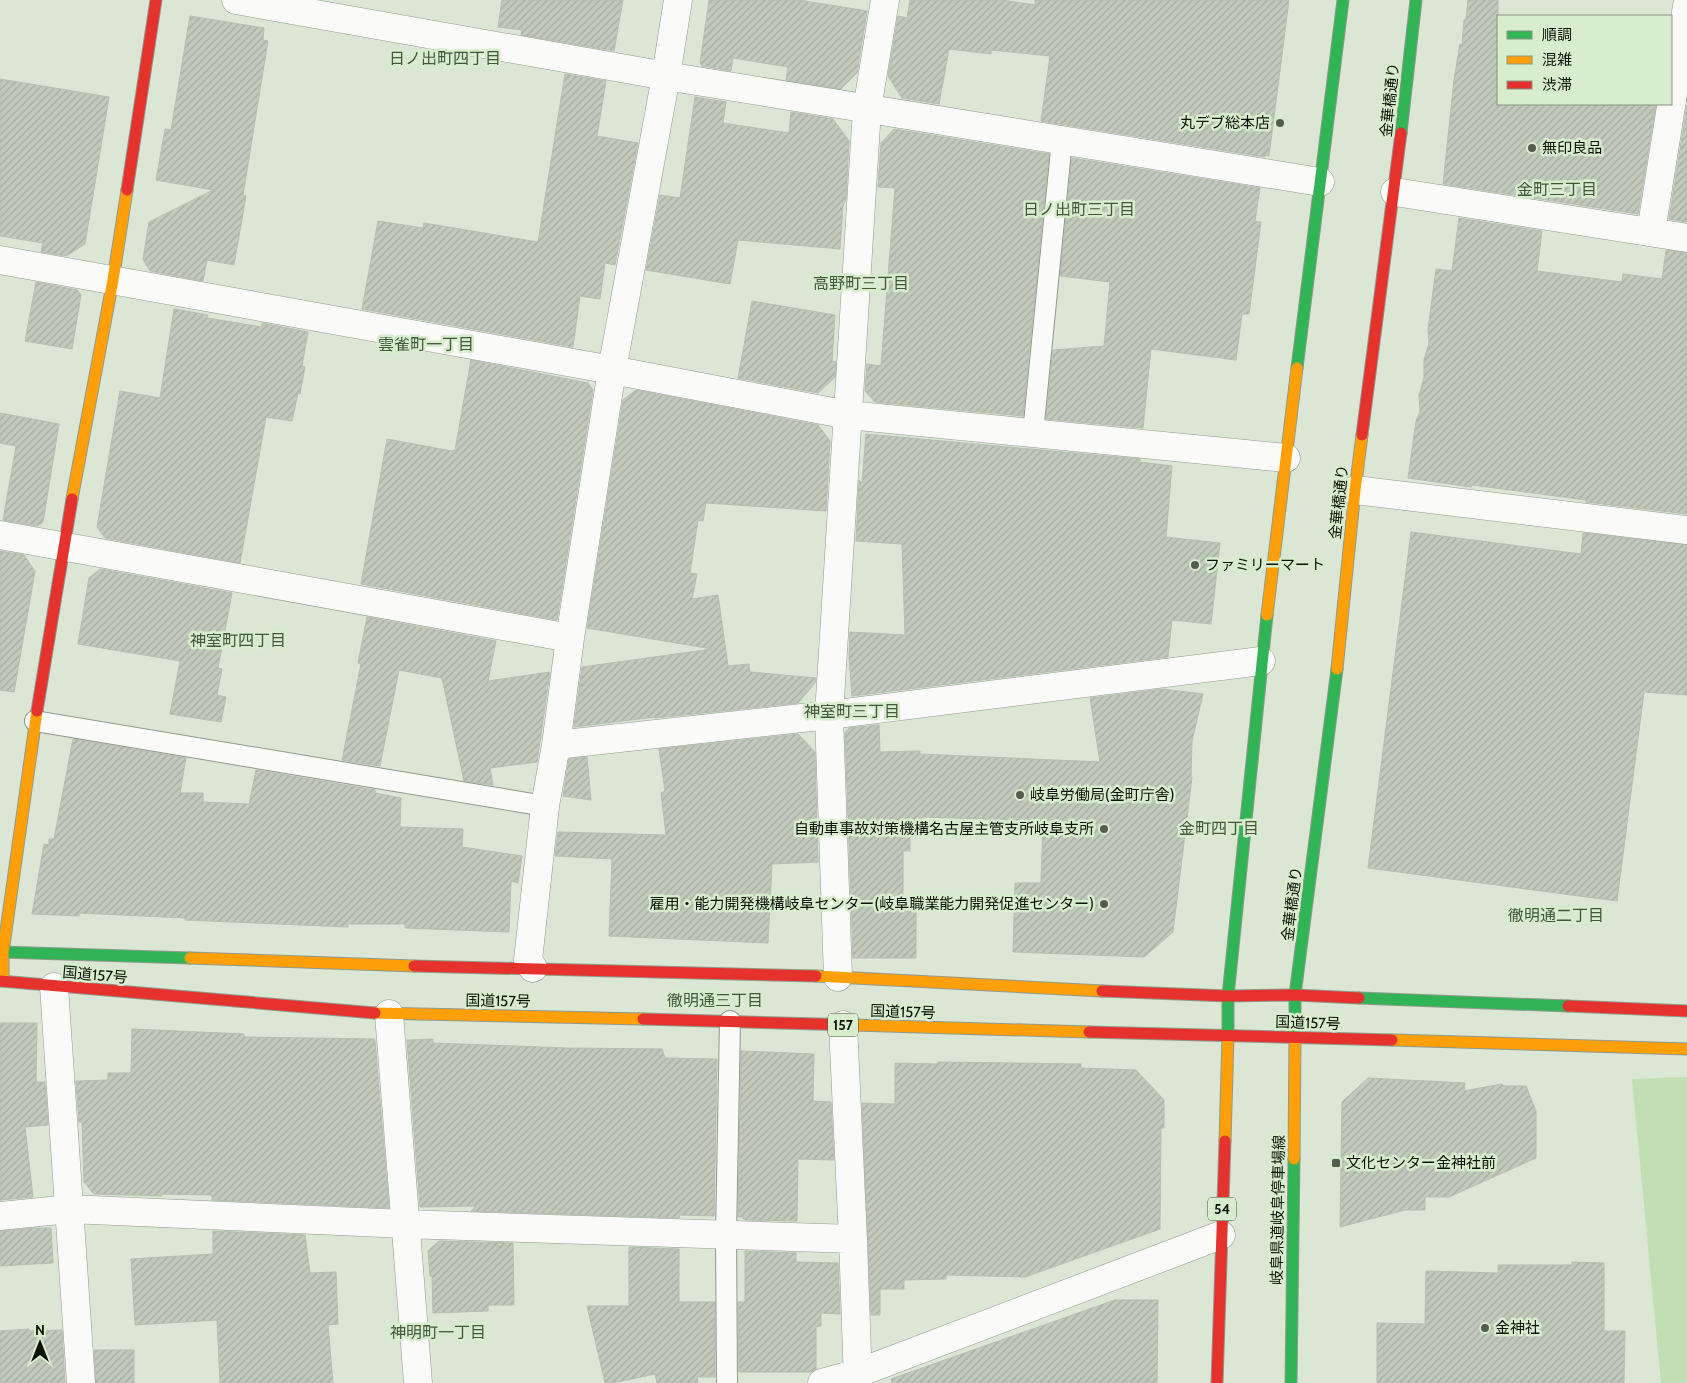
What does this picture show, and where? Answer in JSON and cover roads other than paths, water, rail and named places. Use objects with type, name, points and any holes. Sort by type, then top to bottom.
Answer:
[{"type":"main road","points":[[2,981],[2,952],[35,721],[63,546],[113,280],[156,0]]},
{"type":"main road","points":[[1228,1036],[1228,996],[1261,661],[1343,0]]},
{"type":"main road","name":"金華橋通り","points":[[1296,1037],[1295,995],[1338,660],[1355,490],[1395,192],[1416,0]]},
{"type":"main road","name":"国道157号","points":[[2,952],[838,977],[1228,996],[1295,995],[1687,1011]]},
{"type":"main road","name":"国道157号","points":[[2,981],[54,987],[388,1014],[730,1020],[843,1026],[1687,1049]]},
{"type":"main road","name":"54","points":[[1217,1383],[1228,1036]]},
{"type":"main road","name":"岐阜県道岐阜停車場線","points":[[1290,1383],[1296,1037]]},
{"type":"street","points":[[236,0],[666,76],[1320,182]]},
{"type":"street","points":[[533,968],[528,960],[545,806],[556,745],[570,638],[612,370],[666,76],[678,0]]},
{"type":"street","points":[[838,977],[829,715],[867,109],[885,0]]},
{"type":"street","points":[[1672,100],[1687,6]]},
{"type":"street","points":[[1651,232],[1671,105]]},
{"type":"street","points":[[1395,192],[1687,238]]},
{"type":"street","points":[[0,260],[612,370],[848,415],[1286,458]]},
{"type":"street","points":[[1355,490],[1687,530]]},
{"type":"street","points":[[0,535],[570,638]]},
{"type":"street","points":[[556,745],[829,715],[1261,661]]},
{"type":"street","points":[[54,987],[81,1383]]},
{"type":"street","points":[[388,1014],[418,1383]]},
{"type":"street","points":[[843,1026],[854,1239],[858,1378]]},
{"type":"street","points":[[0,1216],[69,1209],[405,1224],[854,1239]]},
{"type":"street","points":[[822,1383],[858,1378],[1221,1235]]},
{"type":"lane","points":[[1033,433],[1062,140]]},
{"type":"lane","points":[[35,721],[545,806]]},
{"type":"lane","points":[[727,1383],[726,1235],[730,1020]]},
{"type":"place","name":"丸デブ総本店","points":[[1280,123]]},
{"type":"place","name":"無印良品","points":[[1532,148]]},
{"type":"place","name":"ファミリーマート","points":[[1195,565]]},
{"type":"place","name":"岐阜労働局(金町庁舎)","points":[[1020,795]]},
{"type":"place","name":"自動車事故対策機構名古屋主管支所岐阜支所","points":[[1104,829]]},
{"type":"place","name":"雇用・能力開発機構岐阜センター(岐阜職業能力開発促進センター)","points":[[1104,904]]},
{"type":"place","name":"文化センター金神社前","points":[[1336,1163]]},
{"type":"place","name":"金神社","points":[[1485,1328]]},
{"type":"district","name":"日ノ出町四丁目","points":[[445,58]]},
{"type":"district","name":"金町三丁目","points":[[1557,189]]},
{"type":"district","name":"日ノ出町三丁目","points":[[1079,209]]},
{"type":"district","name":"高野町三丁目","points":[[861,283]]},
{"type":"district","name":"雲雀町一丁目","points":[[426,344]]},
{"type":"district","name":"神室町四丁目","points":[[238,640]]},
{"type":"district","name":"神室町三丁目","points":[[852,711]]},
{"type":"district","name":"金町四丁目","points":[[1219,828]]},
{"type":"district","name":"徹明通二丁目","points":[[1556,915]]},
{"type":"district","name":"徹明通三丁目","points":[[715,1000]]},
{"type":"district","name":"神明町一丁目","points":[[438,1332]]}]
